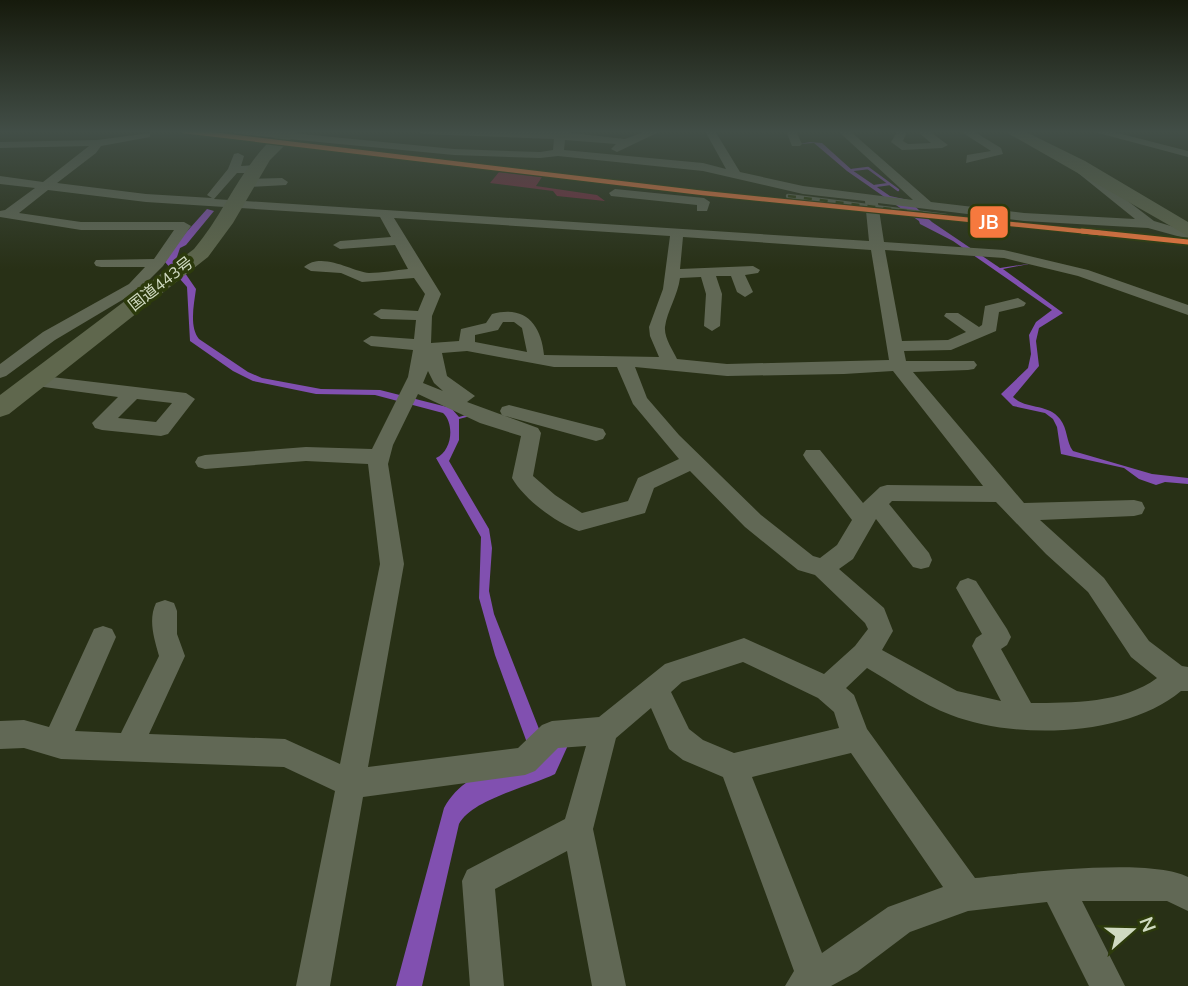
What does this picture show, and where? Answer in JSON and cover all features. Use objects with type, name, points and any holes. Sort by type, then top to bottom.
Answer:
[{"type":"highway","name":"国道443号","points":[[0,408],[201,253],[224,226],[245,177]]},
{"type":"highway","points":[[1098,177],[1188,232]]},
{"type":"street","points":[[1,230],[6,215],[60,177]]},
{"type":"street","points":[[213,195],[241,177]]},
{"type":"street","points":[[260,177],[282,182]]},
{"type":"street","points":[[741,177],[803,190],[1024,217],[1149,223],[1188,232]]},
{"type":"street","points":[[895,177],[927,205]]},
{"type":"street","points":[[1089,177],[1149,223]]},
{"type":"street","points":[[0,180],[146,198],[234,205],[384,212],[1004,254],[1048,263],[1188,310]]},
{"type":"street","points":[[864,654],[953,703],[992,714],[1066,716],[1112,709],[1154,696],[1182,678],[1140,649],[1096,585],[1054,548],[1001,494],[898,359],[871,210],[872,198]]},
{"type":"street","points":[[629,228],[616,203],[704,202],[702,208]]},
{"type":"street","points":[[81,226],[100,208]]},
{"type":"street","points":[[313,986],[392,564],[392,546],[378,485],[380,457],[419,374],[425,347],[423,316],[433,294],[415,273],[401,240],[384,212]]},
{"type":"street","points":[[0,372],[48,336],[134,287],[158,263],[184,226],[81,226],[6,215]]},
{"type":"street","points":[[671,364],[658,336],[657,327],[671,289],[677,232]]},
{"type":"street","points":[[340,245],[401,240]]},
{"type":"street","points":[[101,264],[158,263]]},
{"type":"street","points":[[311,267],[351,269],[362,278],[415,273]]},
{"type":"street","points":[[673,274],[753,270]]},
{"type":"street","points":[[736,271],[745,292]]},
{"type":"street","points":[[707,272],[714,295],[712,326]]},
{"type":"street","points":[[371,341],[425,347],[467,346],[554,362],[671,364],[727,370],[844,369],[951,345],[990,328],[991,309],[1018,303]]},
{"type":"street","points":[[381,314],[423,316]]},
{"type":"street","points":[[467,346],[467,332],[492,327],[498,317],[508,316],[523,319],[534,331],[536,359]]},
{"type":"street","points":[[952,316],[978,334]]},
{"type":"street","points":[[425,347],[434,371],[444,386],[511,412],[596,435]]},
{"type":"street","points":[[898,359],[968,365]]},
{"type":"street","points":[[624,362],[639,400],[692,461],[753,521],[806,563],[823,568],[875,616],[881,631],[864,654],[827,689]]},
{"type":"street","points":[[35,381],[133,393]]},
{"type":"street","points":[[413,385],[487,418],[531,433],[522,478],[547,501],[579,522],[637,508],[645,483],[692,461]]},
{"type":"street","points":[[205,462],[306,454],[380,457]]},
{"type":"street","points":[[813,455],[921,559]]},
{"type":"street","points":[[823,568],[845,552],[870,512],[887,493],[902,491],[1001,494]]},
{"type":"street","points":[[1018,512],[1134,508]]},
{"type":"street","points":[[968,588],[998,637],[985,646],[1023,715]]},
{"type":"street","points":[[129,747],[172,656],[165,634],[165,611]]},
{"type":"street","points":[[56,743],[103,637]]},
{"type":"street","points":[[0,735],[24,734],[56,743],[285,753],[351,784],[525,761],[552,735],[604,730],[674,673],[744,650],[827,689],[844,704],[857,738],[968,895]]},
{"type":"street","points":[[656,688],[679,739],[693,750],[734,767],[857,738]]},
{"type":"street","points":[[604,730],[578,829],[609,986]]},
{"type":"street","points":[[734,767],[808,982],[845,960],[900,919],[968,895],[1056,885],[1170,885],[1188,895]]},
{"type":"street","points":[[487,986],[478,881],[578,829]]},
{"type":"street","points":[[1056,885],[1108,986]]},
{"type":"shaded area","points":[[495,177],[542,177],[536,186],[597,195],[605,201],[557,196],[553,191],[490,183]]},
{"type":"shaded area","points":[[856,177],[862,177],[890,196],[908,200],[932,222],[1000,268],[1034,263],[1003,269],[1063,313],[1039,328],[1036,341],[1039,366],[1013,397],[1055,414],[1063,423],[1073,451],[1152,474],[1188,478],[1188,484],[1165,482],[1156,485],[1139,479],[1124,468],[1061,454],[1057,427],[1053,419],[1045,413],[1013,406],[1001,394],[1028,368],[1031,354],[1029,335],[1036,322],[1052,310],[953,241]]},
{"type":"shaded area","points":[[207,209],[214,211],[186,245],[180,248],[176,260],[196,289],[193,322],[199,339],[248,372],[262,378],[321,389],[380,390],[451,408],[459,417],[473,413],[474,415],[459,419],[459,440],[449,461],[489,529],[492,548],[489,591],[494,614],[541,734],[569,743],[555,774],[476,807],[459,824],[422,986],[396,986],[444,808],[451,797],[471,780],[530,751],[495,655],[479,598],[481,537],[436,458],[446,450],[450,437],[449,424],[443,413],[375,395],[316,394],[253,381],[233,371],[190,341],[187,287],[165,262],[182,237]]},
{"type":"waterway","points":[[880,177],[898,190]]},
{"type":"waterway","points":[[875,186],[889,184]]},
{"type":"railway","points":[[788,196],[946,216]]},
{"type":"transit line","name":"JB","points":[[569,177],[1188,242]]}]
